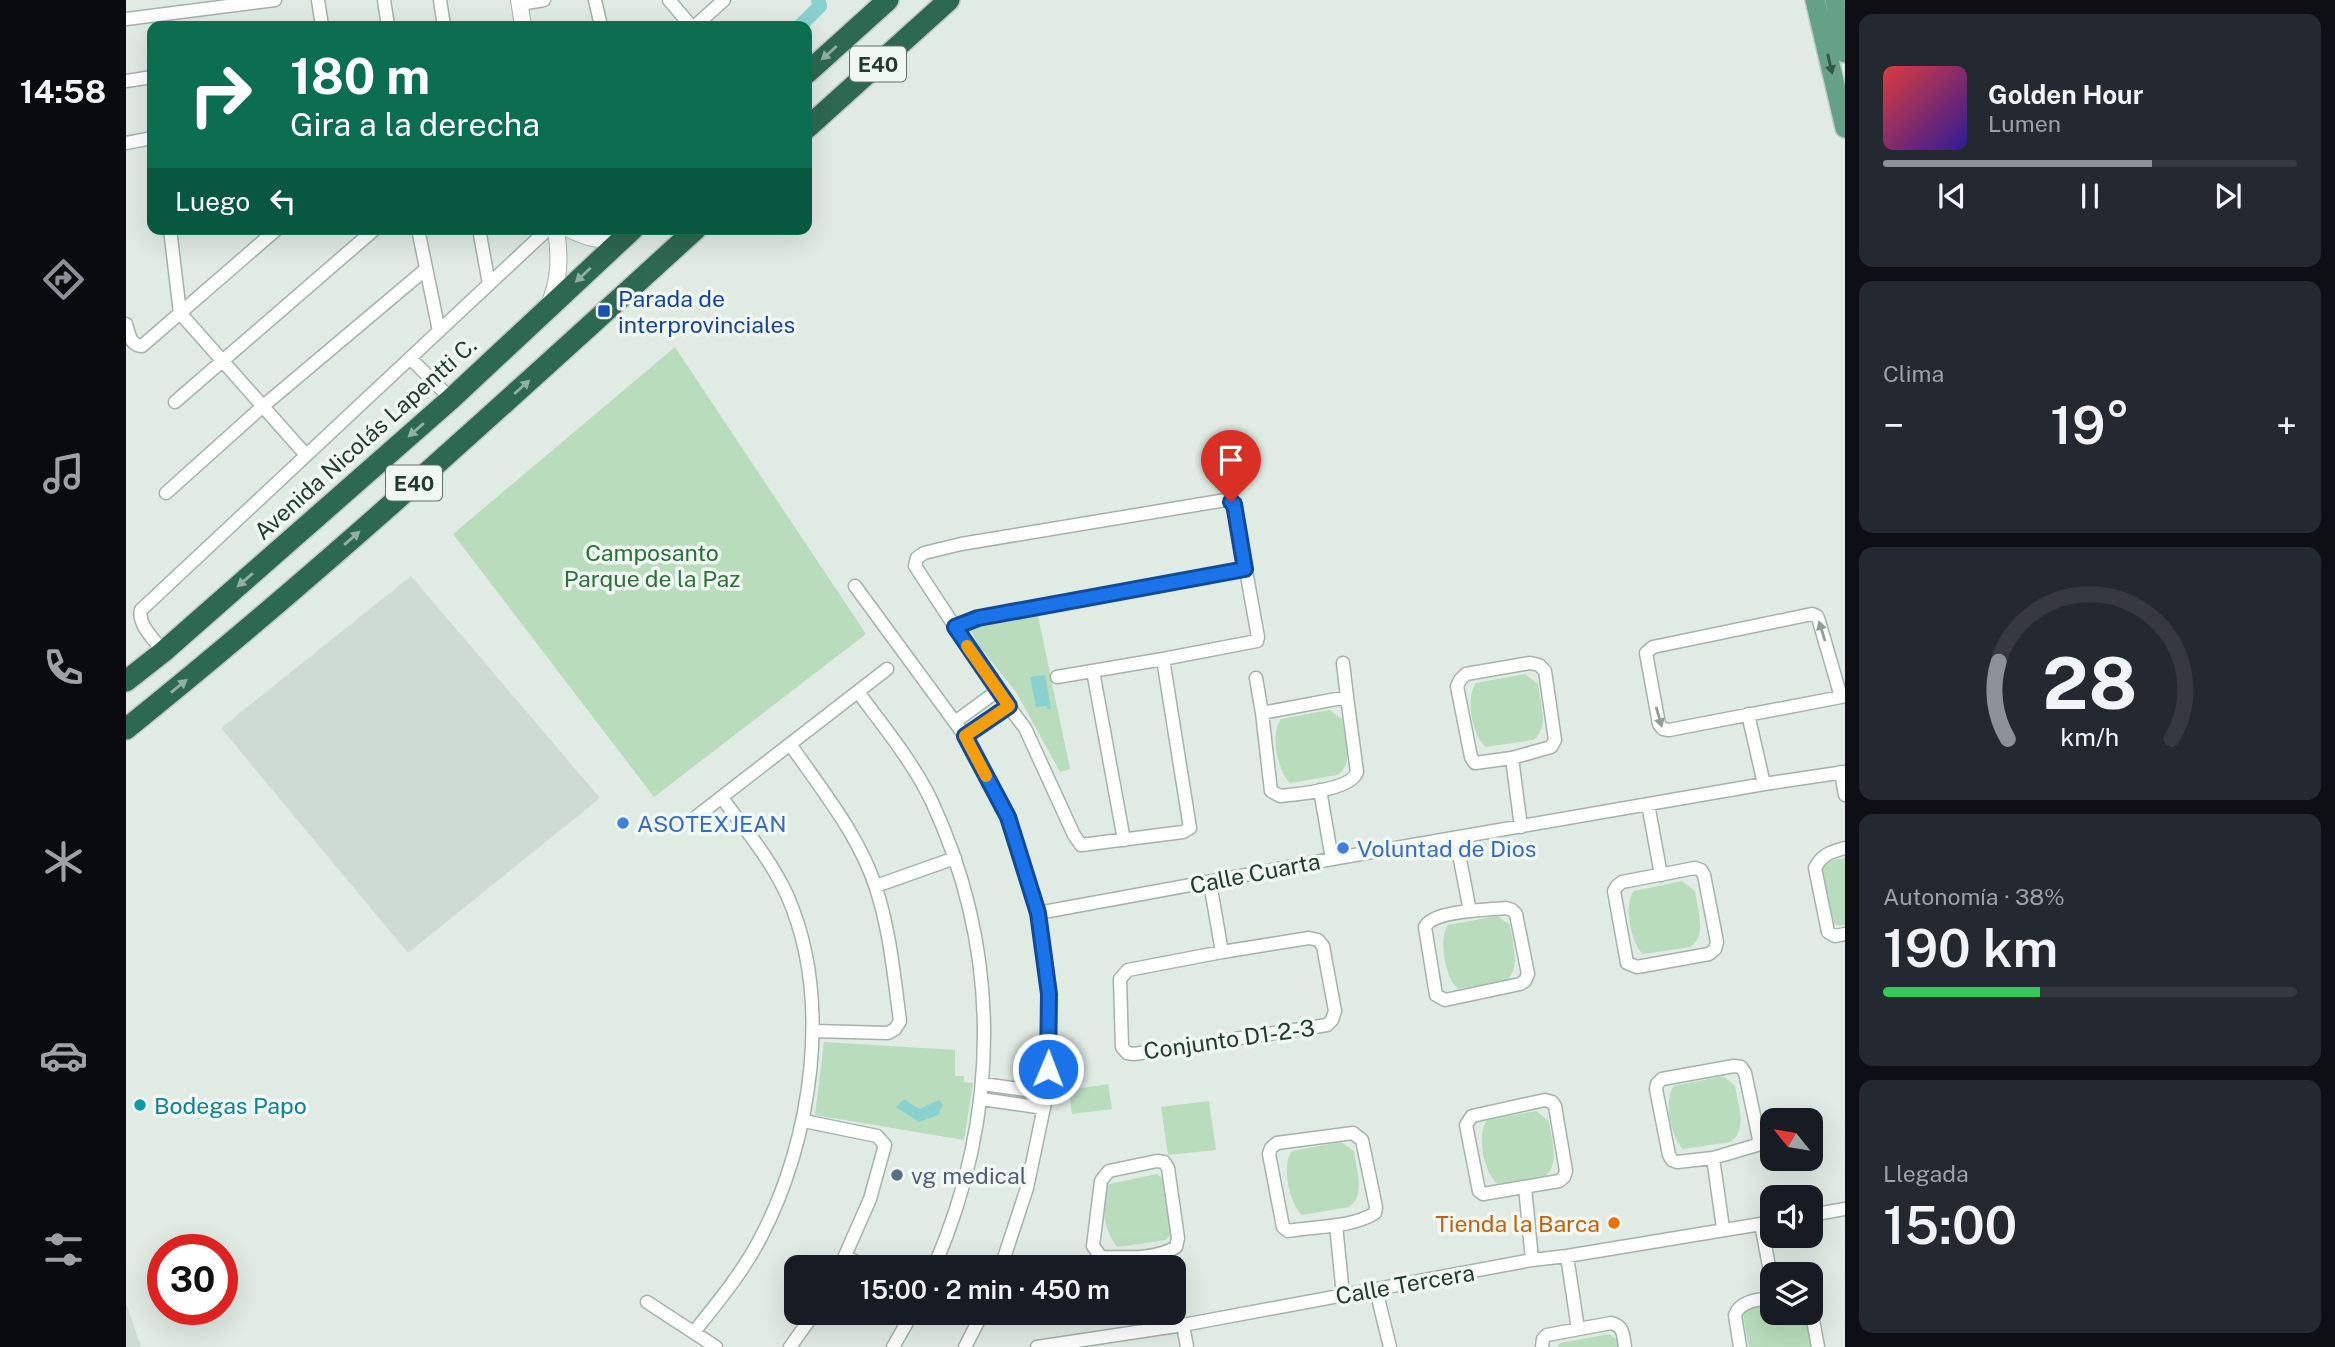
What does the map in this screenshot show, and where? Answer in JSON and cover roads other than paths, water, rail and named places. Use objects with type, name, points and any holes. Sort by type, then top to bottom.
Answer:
[{"type":"highway","name":"E40","points":[[812,68],[888,0]]},
{"type":"highway","name":"E40","points":[[812,123],[949,0]]},
{"type":"highway","name":"Avenida Nicolás Lapentti C.","points":[[126,681],[163,652],[451,399],[627,235]]},
{"type":"highway","name":"E40","points":[[126,729],[197,673],[464,441],[689,235]]},
{"type":"main road","points":[[1815,0],[1845,128]]},
{"type":"main road","points":[[1835,0],[1845,53]]},
{"type":"street","points":[[126,19],[275,0]]},
{"type":"street","points":[[318,0],[322,21]]},
{"type":"street","points":[[384,0],[387,21]]},
{"type":"street","points":[[440,0],[443,21]]},
{"type":"street","points":[[522,21],[519,2],[544,0]]},
{"type":"street","points":[[595,0],[600,21]]},
{"type":"street","points":[[670,0],[689,21]]},
{"type":"street","points":[[699,21],[724,0]]},
{"type":"street","points":[[126,81],[147,78]]},
{"type":"street","points":[[126,144],[147,139]]},
{"type":"street","points":[[171,235],[180,313],[306,455]]},
{"type":"street","points":[[126,324],[132,342],[142,346],[270,235]]},
{"type":"street","points":[[175,402],[368,235]]},
{"type":"street","points":[[419,235],[439,331]]},
{"type":"street","points":[[480,235],[489,284]]},
{"type":"street","points":[[163,652],[141,622],[141,610],[542,235]]},
{"type":"street","points":[[549,307],[558,285],[560,258],[557,235]]},
{"type":"street","points":[[580,235],[607,241],[624,235]]},
{"type":"street","points":[[166,493],[262,407],[426,269]]},
{"type":"street","points":[[411,359],[451,399]]},
{"type":"street","points":[[1057,677],[1256,641],[1258,637],[1234,504],[1226,500],[961,544],[924,553],[915,562],[915,566],[997,691],[1026,728],[1079,842],[1084,846],[1188,831],[1191,825],[1163,659]]},
{"type":"street","points":[[955,627],[978,618],[1245,569]]},
{"type":"street","points":[[855,586],[965,736],[1008,817],[1038,913],[1049,994],[1047,1093],[1027,1188],[1005,1255]]},
{"type":"street","points":[[1812,614],[1819,621],[1843,696],[1663,729],[1659,724],[1647,650],[1812,614]]},
{"type":"street","points":[[1256,678],[1271,791],[1280,796],[1320,790],[1351,782],[1357,772],[1343,663]]},
{"type":"street","points":[[1530,663],[1539,665],[1545,671],[1555,740],[1551,747],[1511,758],[1475,763],[1471,757],[1457,686],[1466,674],[1530,663]]},
{"type":"street","points":[[696,817],[887,669]]},
{"type":"street","points":[[1093,671],[1124,840]]},
{"type":"street","points":[[955,722],[997,691]]},
{"type":"street","points":[[858,692],[906,758],[931,801],[955,858],[972,917],[986,1035],[983,1084],[968,1166],[952,1222],[939,1255]]},
{"type":"street","points":[[1262,713],[1348,697]]},
{"type":"street","points":[[965,736],[1009,706]]},
{"type":"street","points":[[1748,714],[1764,784]]},
{"type":"street","points":[[790,744],[848,828],[876,886],[892,951],[900,1021],[895,1029],[888,1033],[813,1031]]},
{"type":"street","points":[[1511,758],[1521,827]]},
{"type":"street","points":[[1843,772],[1845,795]]},
{"type":"street","name":"Calle Cuarta","points":[[1038,913],[1332,859],[1843,772]]},
{"type":"street","points":[[1320,790],[1332,859]]},
{"type":"street","points":[[694,1332],[733,1283],[761,1238],[782,1192],[804,1121],[813,1031],[807,958],[788,897],[769,862],[722,798]]},
{"type":"street","points":[[1648,804],[1661,875]]},
{"type":"street","points":[[1455,839],[1470,911]]},
{"type":"street","points":[[1845,848],[1827,853],[1819,859],[1815,868],[1824,923],[1828,932],[1835,936],[1845,934]]},
{"type":"street","points":[[876,886],[955,858]]},
{"type":"street","points":[[1695,868],[1701,870],[1717,942],[1715,949],[1709,954],[1632,966],[1627,963],[1614,891],[1622,882],[1661,875],[1695,868]]},
{"type":"street","points":[[1210,883],[1222,952]]},
{"type":"street","points":[[1506,908],[1516,914],[1528,974],[1520,984],[1446,1000],[1439,999],[1436,995],[1425,927],[1433,918],[1470,911],[1506,908]]},
{"type":"street","name":"Conjunto D1-2-3","points":[[1309,938],[1318,940],[1323,946],[1335,1011],[1332,1020],[1327,1025],[1127,1053],[1122,1047],[1122,974],[1222,952],[1309,938]]},
{"type":"street","points":[[1741,1067],[1745,1073],[1759,1139],[1757,1145],[1713,1158],[1677,1162],[1672,1160],[1666,1142],[1657,1084],[1662,1079],[1741,1067]]},
{"type":"street","points":[[983,1084],[1047,1093]]},
{"type":"street","points":[[981,1099],[1044,1108]]},
{"type":"street","points":[[1545,1100],[1555,1106],[1566,1171],[1559,1181],[1524,1187],[1487,1194],[1479,1191],[1466,1125],[1472,1116],[1545,1100]]},
{"type":"street","points":[[804,1121],[877,1136],[885,1145],[870,1199],[846,1255]]},
{"type":"street","points":[[1353,1133],[1362,1140],[1376,1206],[1375,1213],[1336,1225],[1289,1231],[1283,1227],[1269,1154],[1277,1143],[1353,1133]]},
{"type":"street","points":[[1713,1158],[1723,1228]]},
{"type":"street","points":[[1157,1161],[1164,1162],[1168,1168],[1177,1247],[1138,1262],[1101,1257],[1096,1253],[1093,1246],[1101,1181],[1109,1171],[1157,1161]]},
{"type":"street","points":[[1524,1187],[1532,1260]]},
{"type":"street","points":[[1823,1213],[1845,1209]]},
{"type":"street","name":"Calle Tercera","points":[[1186,1324],[1532,1260],[1760,1224]]},
{"type":"street","points":[[1336,1225],[1343,1295]]},
{"type":"street","points":[[1567,1256],[1578,1329]]},
{"type":"street","points":[[1376,1290],[1390,1347]]},
{"type":"street","points":[[1740,1347],[1737,1310],[1741,1305],[1760,1300]]},
{"type":"street","points":[[647,1302],[716,1347]]},
{"type":"street","points":[[1542,1347],[1543,1339],[1547,1335],[1611,1323],[1622,1330],[1625,1347]]},
{"type":"street","points":[[790,1347],[806,1325]]},
{"type":"street","points":[[893,1347],[906,1325]]},
{"type":"street","points":[[965,1347],[976,1325]]},
{"type":"street","points":[[1148,1325],[1149,1330]]},
{"type":"street","points":[[1183,1325],[1187,1347]]},
{"type":"street","name":"Calle Tercera","points":[[1037,1347],[1183,1325]]},
{"type":"street","points":[[1814,1325],[1818,1347]]},
{"type":"water","points":[[1045,675],[1051,709],[1046,706],[1036,707],[1030,677]]},
{"type":"water","points":[[904,1099],[919,1109],[939,1100],[943,1105],[938,1115],[919,1122],[896,1107]]},
{"type":"waterway","points":[[805,21],[820,6],[818,0]]},
{"type":"place","name":"Parada de interprovinciales","points":[[604,311]]},
{"type":"place","name":"ASOTEXJEAN","points":[[623,823]]},
{"type":"place","name":"Voluntad de Dios","points":[[1343,848]]},
{"type":"place","name":"Bodegas Papo","points":[[140,1105]]},
{"type":"place","name":"vg medical","points":[[897,1175]]},
{"type":"place","name":"Tienda la Barca","points":[[1614,1223]]},
{"type":"park label","name":"Camposanto Parque de la Paz","points":[[652,565]]}]
